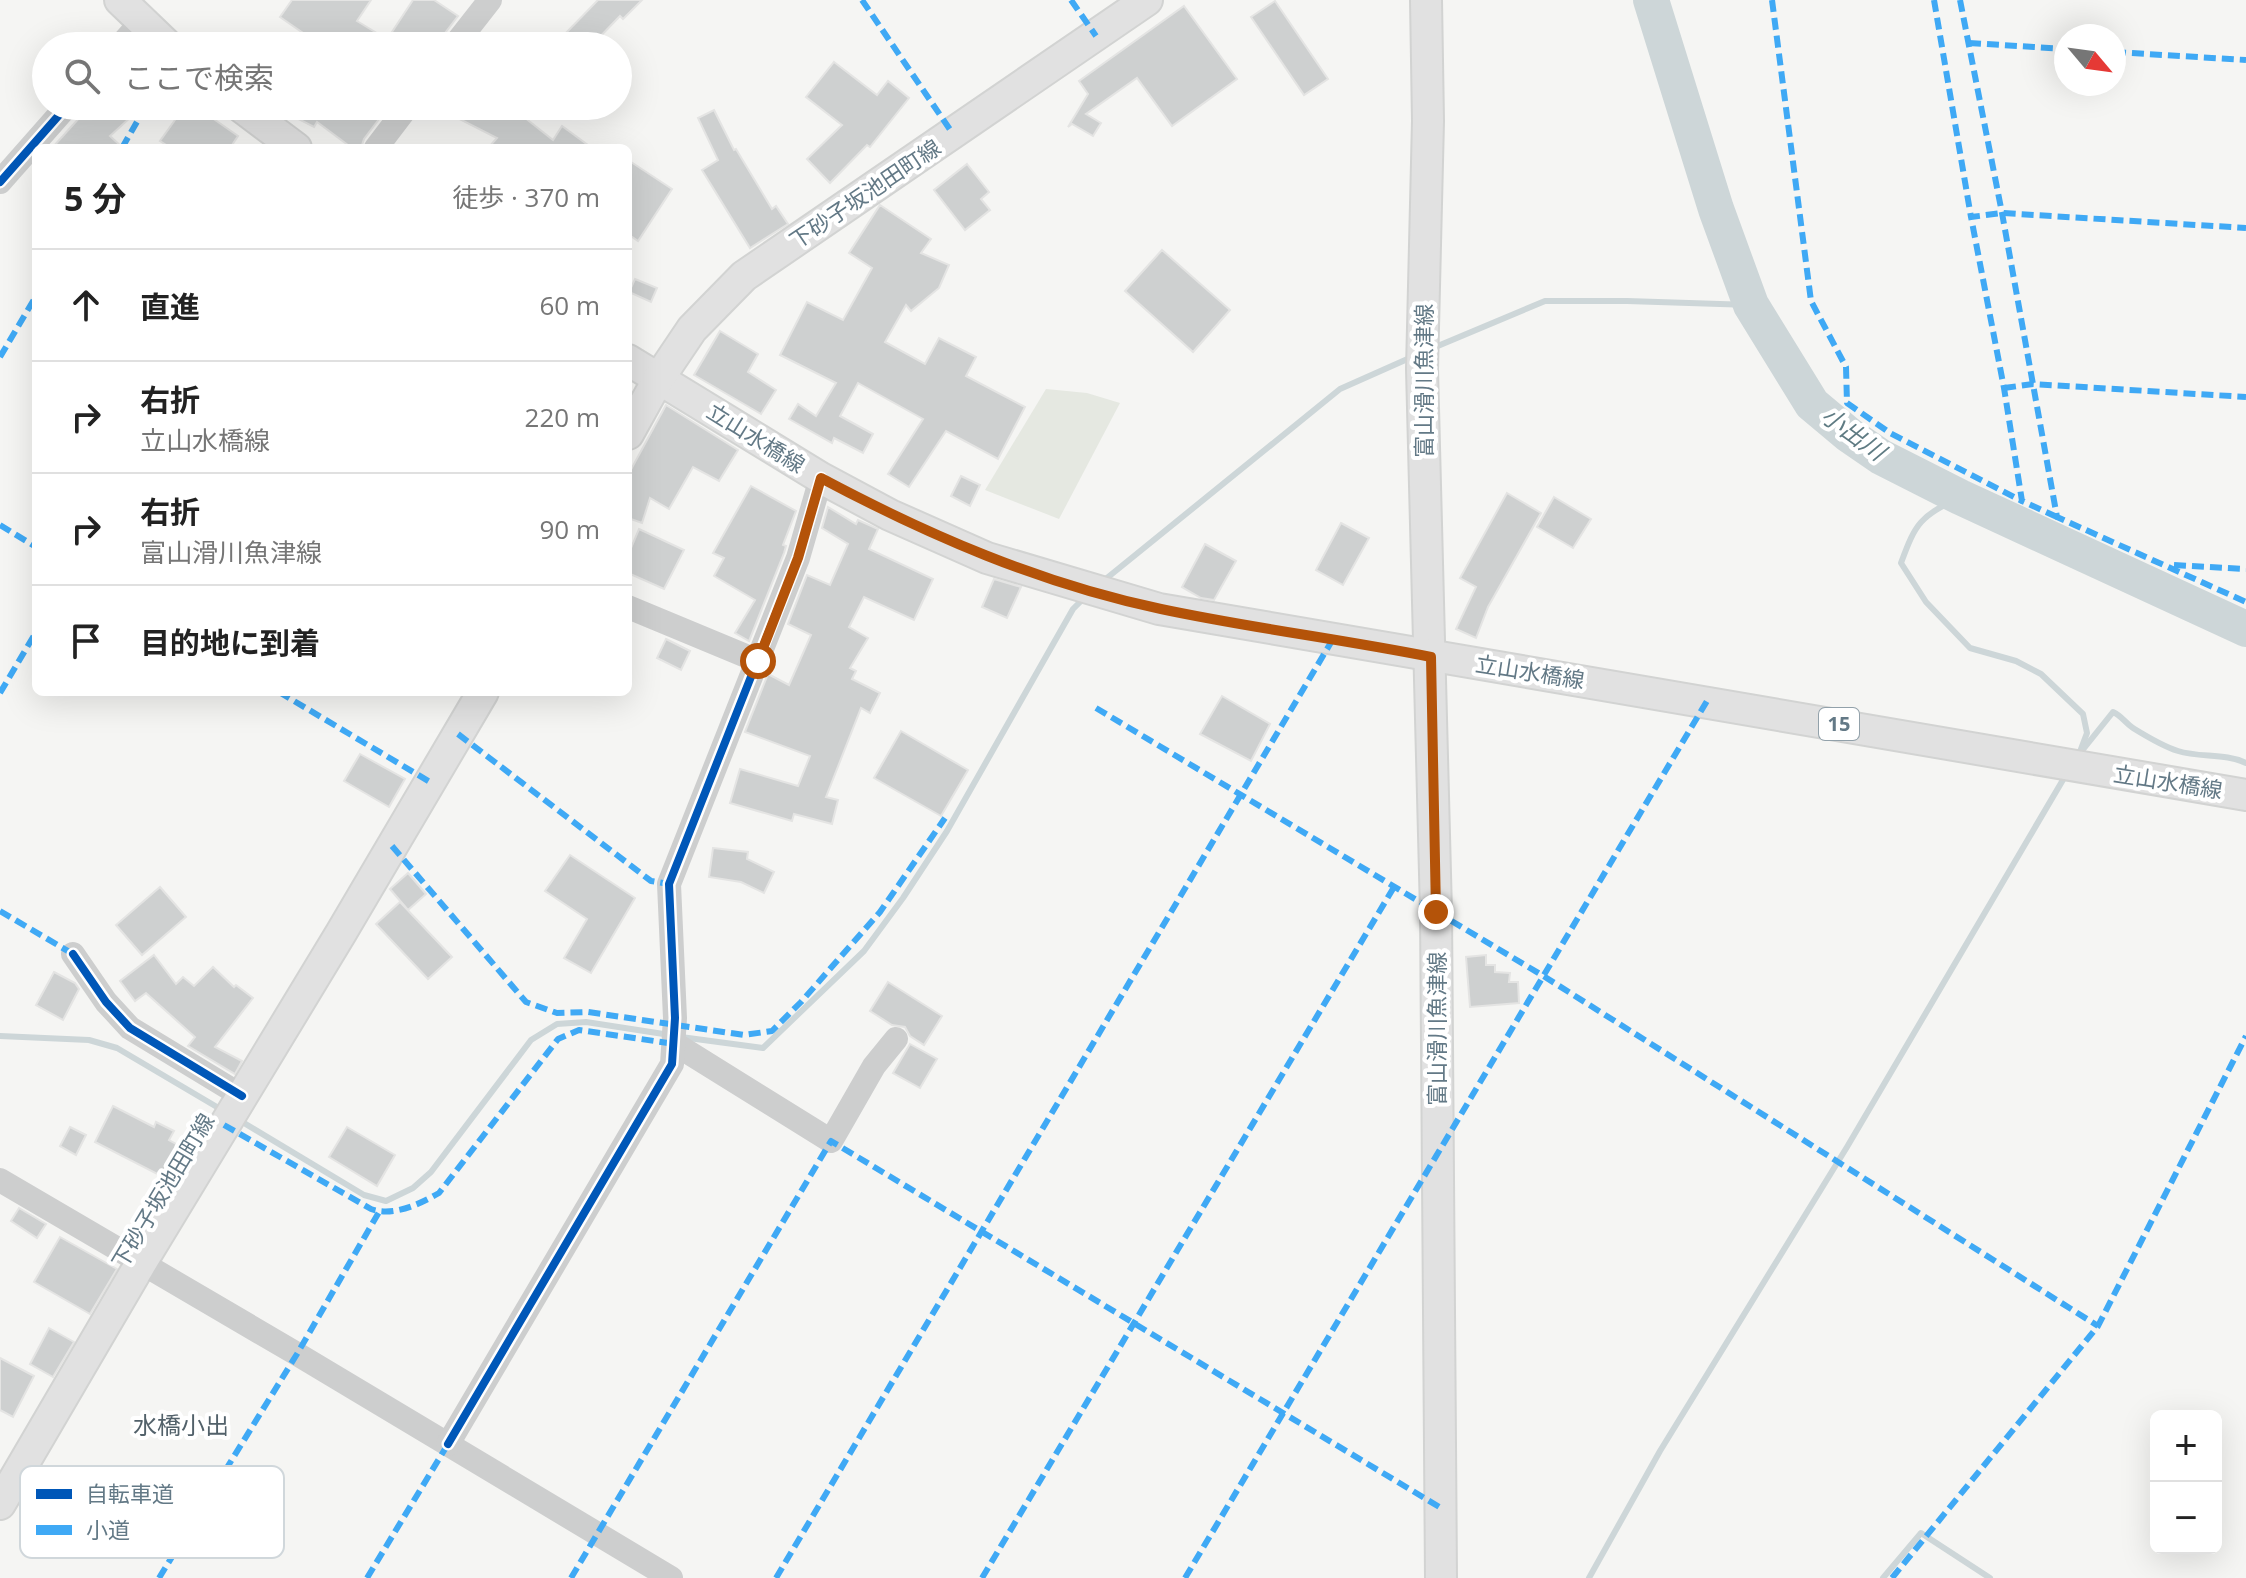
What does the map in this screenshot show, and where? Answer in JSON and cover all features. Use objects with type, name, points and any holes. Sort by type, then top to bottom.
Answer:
[{"type":"main road","points":[[120,0],[153,32]]},
{"type":"main road","name":"下砂子坂池田町線","points":[[632,427],[659,378],[692,329],[744,276],[1147,0]]},
{"type":"main road","name":"富山滑川魚津線","points":[[1426,0],[1428,121],[1422,369],[1436,927],[1441,1578]]},
{"type":"main road","points":[[259,120],[291,144]]},
{"type":"main road","name":"立山水橋線","points":[[632,362],[821,478],[890,515],[987,558],[1159,609],[2246,795]]},
{"type":"main road","name":"下砂子坂池田町線","points":[[22,1466],[481,696]]},
{"type":"main road","name":"下砂子坂池田町線","points":[[0,1504],[20,1470]]},
{"type":"street","points":[[465,32],[490,0]]},
{"type":"street","points":[[132,32],[142,21]]},
{"type":"street","points":[[34,144],[55,120]]},
{"type":"street","points":[[379,144],[397,120]]},
{"type":"street","points":[[0,182],[32,146]]},
{"type":"street","points":[[448,1444],[672,1064],[675,1044],[669,884],[798,558],[821,478]]},
{"type":"street","points":[[632,609],[758,661]]},
{"type":"street","points":[[73,954],[106,1002],[130,1028],[242,1096]]},
{"type":"street","points":[[675,1044],[831,1141],[874,1066],[896,1039]]},
{"type":"street","points":[[0,1180],[671,1578]]},
{"type":"shaded area","points":[[1046,389],[1087,393],[1120,403],[1059,519],[985,490]]},
{"type":"building","points":[[292,0],[371,0],[357,21],[375,32],[302,32],[280,17]]},
{"type":"building","points":[[413,0],[434,0],[458,16],[446,32],[392,32]]},
{"type":"building","points":[[598,0],[642,0],[605,32],[567,32]]},
{"type":"building","points":[[1275,1],[1328,79],[1304,95],[1251,17]]},
{"type":"building","points":[[1184,6],[1237,79],[1172,126],[1137,78],[1086,114],[1101,123],[1093,136],[1072,124],[1068,127],[1088,94],[1079,81]]},
{"type":"building","points":[[834,62],[877,95],[888,81],[909,98],[870,147],[867,145],[830,183],[807,159],[842,125],[806,97]]},
{"type":"building","points":[[714,110],[734,150],[772,209],[776,206],[788,224],[750,248],[702,170],[718,160],[698,118]]},
{"type":"building","points":[[77,120],[128,120],[110,136],[119,144],[56,144]]},
{"type":"building","points":[[175,120],[215,120],[238,136],[233,144],[165,144],[160,141]]},
{"type":"building","points":[[300,120],[378,120],[362,144],[347,144],[317,122],[314,127]]},
{"type":"building","points":[[462,120],[528,120],[553,140],[562,126],[587,144],[492,144],[497,138]]},
{"type":"building","points":[[632,163],[672,189],[638,241],[632,237]]},
{"type":"building","points":[[967,164],[989,192],[981,199],[990,210],[965,230],[934,190]]},
{"type":"building","points":[[880,205],[931,239],[921,253],[949,265],[939,288],[911,311],[906,305],[885,342],[925,364],[939,338],[976,357],[966,376],[1025,407],[998,459],[946,431],[909,487],[888,474],[923,419],[858,383],[840,416],[873,434],[863,453],[834,438],[832,443],[789,419],[798,404],[816,416],[836,383],[780,355],[807,302],[843,320],[872,268],[849,253]]},
{"type":"building","points":[[1162,250],[1230,310],[1193,352],[1125,291]]},
{"type":"building","points":[[635,279],[657,288],[651,302],[632,293]]},
{"type":"building","points":[[720,331],[758,354],[748,372],[776,390],[761,414],[694,375]]},
{"type":"building","points":[[666,405],[738,450],[719,481],[693,467],[669,509],[650,498],[642,523],[632,519],[632,468]]},
{"type":"building","points":[[961,476],[980,485],[970,506],[951,496]]},
{"type":"building","points":[[751,486],[796,511],[783,545],[786,546],[784,553],[749,641],[735,633],[755,600],[714,576],[724,558],[713,553]]},
{"type":"building","points":[[1507,493],[1541,513],[1488,607],[1476,638],[1456,629],[1476,587],[1460,578]]},
{"type":"building","points":[[1554,497],[1591,519],[1573,548],[1537,527]]},
{"type":"building","points":[[828,507],[856,524],[858,520],[878,529],[869,549],[933,579],[914,620],[864,597],[849,627],[868,638],[850,668],[856,671],[852,679],[880,693],[870,713],[861,708],[826,797],[838,800],[832,824],[794,814],[792,821],[730,803],[740,769],[798,786],[810,756],[745,732],[768,674],[789,685],[811,635],[788,624],[807,575],[830,585],[848,544],[822,528]]},
{"type":"building","points":[[1341,523],[1369,538],[1343,585],[1316,570]]},
{"type":"building","points":[[639,529],[684,550],[664,589],[632,575],[632,546]]},
{"type":"building","points":[[1205,544],[1236,561],[1214,600],[1201,598],[1182,587]]},
{"type":"building","points":[[994,579],[1021,587],[1007,618],[982,607]]},
{"type":"building","points":[[666,639],[690,651],[681,670],[657,658]]},
{"type":"building","points":[[1222,696],[1270,724],[1251,761],[1200,734]]},
{"type":"building","points":[[901,731],[968,770],[941,816],[874,778]]},
{"type":"building","points":[[360,754],[405,779],[389,807],[344,781]]},
{"type":"building","points":[[713,848],[748,852],[747,859],[774,872],[764,893],[741,882],[709,877]]},
{"type":"building","points":[[570,855],[635,898],[591,973],[564,958],[587,919],[545,891]]},
{"type":"building","points":[[408,873],[426,894],[408,910],[390,889]]},
{"type":"building","points":[[160,887],[186,917],[142,955],[116,925]]},
{"type":"building","points":[[400,902],[452,957],[428,979],[376,924]]},
{"type":"building","points":[[154,955],[176,984],[183,977],[194,986],[213,967],[234,987],[236,985],[253,998],[215,1047],[242,1061],[235,1074],[188,1046],[195,1037],[146,993],[135,1001],[120,981]]},
{"type":"building","points":[[1486,955],[1486,965],[1495,965],[1495,972],[1510,973],[1509,982],[1518,982],[1519,1003],[1470,1007],[1466,957]]},
{"type":"building","points":[[54,972],[75,983],[79,989],[63,1020],[36,1005]]},
{"type":"building","points":[[888,982],[942,1016],[924,1045],[910,1036],[905,1027],[892,1025],[870,1011]]},
{"type":"building","points":[[910,1044],[937,1059],[920,1088],[893,1073]]},
{"type":"building","points":[[113,1106],[154,1127],[156,1122],[174,1131],[169,1140],[187,1150],[169,1180],[95,1142]]},
{"type":"building","points":[[70,1127],[86,1135],[76,1155],[60,1146]]},
{"type":"building","points":[[347,1127],[395,1155],[377,1186],[329,1157]]},
{"type":"building","points":[[19,1208],[46,1224],[37,1238],[11,1221]]},
{"type":"building","points":[[60,1237],[117,1269],[90,1314],[34,1282]]},
{"type":"building","points":[[49,1328],[74,1342],[53,1377],[30,1364]]},
{"type":"building","points":[[0,1358],[34,1376],[13,1417],[0,1410]]},
{"type":"waterway","name":"小出川","points":[[1651,0],[1716,209],[1751,305],[1812,404],[1881,457],[1960,497],[2246,629]]},
{"type":"waterway","points":[[1433,348],[1545,301],[1751,305]]},
{"type":"waterway","points":[[1102,582],[1340,389],[1412,357]]},
{"type":"waterway","points":[[1960,497],[1921,522],[1901,563],[1926,602],[1970,648],[2016,661],[2041,674],[2083,714],[2087,733],[2078,757]]},
{"type":"waterway","points":[[681,1037],[763,1048],[864,951],[947,831],[1073,609],[1085,597]]},
{"type":"waterway","points":[[2081,752],[2113,712],[2133,728],[2172,749],[2246,763]]},
{"type":"waterway","points":[[1589,1578],[1660,1451],[1847,1147],[2067,773]]},
{"type":"waterway","points":[[239,1120],[364,1195],[386,1201],[413,1188],[431,1172],[531,1040],[557,1024],[586,1022],[670,1035]]},
{"type":"waterway","points":[[0,1036],[89,1040],[117,1048],[222,1110]]},
{"type":"waterway","points":[[1883,1578],[1921,1533],[1990,1578]]},
{"type":"marked path","points":[[862,0],[953,134]]},
{"type":"marked path","points":[[1071,0],[1096,36]]},
{"type":"marked path","points":[[1772,0],[1811,301],[1846,367],[1847,403],[1890,433],[2022,501]]},
{"type":"marked path","points":[[1934,0],[1971,217]]},
{"type":"marked path","points":[[1960,0],[2057,517],[2246,602]]},
{"type":"marked path","points":[[1969,43],[2054,48]]},
{"type":"marked path","points":[[2126,53],[2246,60]]},
{"type":"marked path","points":[[124,144],[138,120]]},
{"type":"marked path","points":[[2057,517],[2022,501],[1971,217],[2002,213],[2246,228]]},
{"type":"marked path","points":[[0,357],[32,303]]},
{"type":"marked path","points":[[2004,388],[2033,384],[2246,397]]},
{"type":"marked path","points":[[0,525],[32,545]]},
{"type":"marked path","points":[[2174,565],[2246,569]]},
{"type":"marked path","points":[[0,693],[32,639]]},
{"type":"marked path","points":[[776,1578],[1333,639]]},
{"type":"marked path","points":[[286,696],[430,782]]},
{"type":"marked path","points":[[1185,1578],[1707,701]]},
{"type":"marked path","points":[[1096,708],[1545,977],[2098,1326]]},
{"type":"marked path","points":[[458,734],[651,881],[669,884]]},
{"type":"marked path","points":[[392,846],[526,1002],[557,1013],[588,1012],[744,1035],[772,1031],[801,1002],[880,912],[945,818]]},
{"type":"marked path","points":[[982,1578],[1394,887]]},
{"type":"marked path","points":[[0,911],[73,954]]},
{"type":"marked path","points":[[224,1125],[371,1209],[397,1210],[439,1193],[558,1039],[579,1030],[675,1044]]},
{"type":"marked path","points":[[1892,1578],[2098,1326],[2246,1036]]},
{"type":"marked path","points":[[571,1578],[831,1141],[1441,1508]]},
{"type":"marked path","points":[[228,1466],[379,1212]]},
{"type":"marked path","points":[[367,1578],[448,1444]]},
{"type":"marked path","points":[[159,1578],[171,1558]]},
{"type":"cycle path","points":[[34,144],[55,120]]},
{"type":"cycle path","points":[[0,182],[32,146]]},
{"type":"cycle path","points":[[448,1444],[672,1064],[675,1018],[669,884],[798,558],[821,478]]},
{"type":"cycle path","points":[[73,954],[106,1002],[130,1028],[242,1096]]},
{"type":"district","name":"水橋小出","points":[[181,1426]]},
{"type":"route","points":[[758,661],[798,558],[821,478],[890,515],[987,558],[1066,583],[1159,609],[1431,657],[1436,912]]}]
